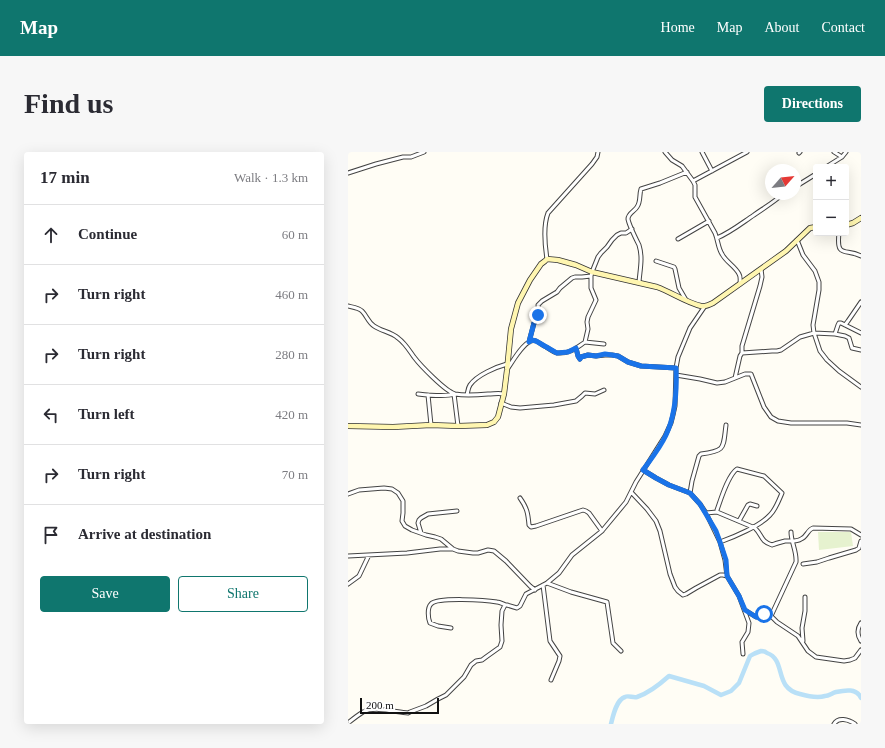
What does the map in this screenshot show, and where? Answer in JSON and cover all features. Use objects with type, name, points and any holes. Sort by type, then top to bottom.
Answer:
[{"type":"street","points":[[348,174],[376,164],[403,157],[411,157],[424,152]]},
{"type":"street","points":[[547,260],[546,218],[548,213],[592,164],[598,152]]},
{"type":"street","points":[[664,152],[669,158],[680,164],[693,181],[695,186],[695,197],[717,238],[721,253],[739,274],[740,284]]},
{"type":"street","points":[[702,152],[712,171]]},
{"type":"street","points":[[693,181],[747,152]]},
{"type":"street","points":[[834,152],[842,157]]},
{"type":"street","points":[[831,164],[842,157],[846,152]]},
{"type":"street","points":[[639,282],[642,258],[628,217],[630,213],[638,206],[641,189],[687,172]]},
{"type":"street","points":[[801,183],[813,176]]},
{"type":"street","points":[[717,238],[736,228],[775,200]]},
{"type":"street","points":[[849,224],[861,218]]},
{"type":"street","points":[[678,239],[709,221]]},
{"type":"street","points":[[348,426],[458,426],[487,425],[494,422],[498,417],[504,394],[510,329],[518,303],[530,280],[541,264],[547,260],[566,262],[592,274],[639,282],[657,287],[701,306],[705,306],[713,303],[786,251],[810,228],[813,228]]},
{"type":"street","points":[[585,342],[588,329],[588,317],[596,300],[591,288],[592,274],[599,255],[619,234],[626,233],[632,229]]},
{"type":"street","points":[[839,236],[838,245],[840,249],[844,252],[861,256]]},
{"type":"street","points":[[797,240],[803,255],[815,271],[819,282],[813,325],[820,351],[839,372],[861,387]]},
{"type":"street","points":[[656,261],[675,269],[679,288],[686,300]]},
{"type":"street","points":[[735,378],[742,353],[742,346],[760,286],[762,277],[761,269]]},
{"type":"street","points":[[529,342],[534,323],[539,313],[538,306],[542,301],[557,292],[560,287],[572,278],[592,274]]},
{"type":"street","points":[[845,325],[861,302]]},
{"type":"street","points":[[348,306],[364,312],[374,326],[398,338],[407,346],[418,363],[454,394],[458,426]]},
{"type":"street","points":[[452,628],[430,623],[429,607],[432,603],[443,600],[477,600],[498,602],[518,607],[520,606],[526,594],[547,583],[559,574],[574,554],[602,531],[626,502],[643,470],[666,436],[675,406],[676,368],[678,358],[692,324],[705,306]]},
{"type":"street","points":[[835,334],[838,324],[841,323],[861,333]]},
{"type":"street","points":[[742,353],[777,351],[786,348],[800,338],[814,333],[835,334],[847,337],[852,348],[861,350]]},
{"type":"street","points":[[467,395],[470,385],[475,380],[497,368],[507,367],[518,352],[532,340],[557,353],[568,352],[585,342],[604,344]]},
{"type":"street","points":[[576,348],[580,359],[581,357],[588,355],[596,356],[605,354],[618,356],[628,362],[641,366],[676,368]]},
{"type":"street","points":[[676,375],[717,383],[725,382],[745,374],[751,374],[764,407],[772,417],[778,421],[792,423],[847,423],[861,425]]},
{"type":"street","points":[[501,403],[511,407],[520,408],[554,405],[576,401],[584,393],[595,394],[604,390]]},
{"type":"street","points":[[418,394],[504,394]]},
{"type":"street","points":[[428,395],[431,425]]},
{"type":"street","points":[[690,493],[699,456],[701,454],[712,453],[721,449],[726,425]]},
{"type":"street","points":[[717,512],[728,481],[735,469],[738,468],[764,476],[782,493],[771,515],[765,520],[720,542]]},
{"type":"street","points":[[643,470],[669,485],[690,493],[706,513],[720,542],[726,560],[727,576],[739,596],[749,623],[748,632],[742,642],[743,654]]},
{"type":"street","points":[[348,494],[359,490],[384,488],[393,489],[398,493],[404,504],[402,523],[408,528],[441,539],[453,549],[460,552],[473,553],[488,550],[494,551],[535,590]]},
{"type":"street","points":[[631,492],[647,509],[659,526],[670,574],[675,587],[680,593],[683,595],[686,594],[720,576],[727,576]]},
{"type":"street","points":[[520,498],[526,506],[530,527],[586,510],[602,531]]},
{"type":"street","points":[[739,521],[748,505],[750,504],[757,506]]},
{"type":"street","points":[[421,533],[418,523],[424,516],[428,514],[458,511]]},
{"type":"street","points":[[706,513],[717,512],[753,527],[758,531],[762,539],[771,545],[801,540],[809,530],[813,528],[851,529],[861,535]]},
{"type":"street","points":[[770,616],[795,566],[796,556],[791,532]]},
{"type":"street","points":[[803,564],[817,562],[856,550],[859,548],[861,541]]},
{"type":"street","points":[[348,556],[453,549]]},
{"type":"street","points":[[348,584],[358,576],[369,555]]},
{"type":"street","points":[[547,583],[565,590],[607,602],[613,643],[621,651]]},
{"type":"street","points":[[543,585],[550,641],[560,656],[551,680]]},
{"type":"street","points":[[803,643],[802,628],[805,611],[805,597]]},
{"type":"street","points":[[348,723],[363,712],[370,710],[410,712],[426,706],[438,698],[446,695],[464,677],[471,665],[476,661],[486,658],[500,647],[502,641],[502,611],[506,605]]},
{"type":"street","points":[[745,610],[756,617],[765,614],[770,616],[798,636],[808,651],[816,657],[844,661],[855,658],[861,650]]},
{"type":"street","points":[[861,623],[858,630],[858,637],[861,641]]},
{"type":"street","points":[[834,724],[840,719],[848,720],[855,724]]},
{"type":"green space","points":[[818,532],[851,532],[853,546],[819,550]]},
{"type":"waterway","points":[[611,724],[619,701],[626,696],[637,697],[646,693],[658,686],[669,676],[704,686],[721,695],[731,691],[739,683],[750,656],[761,651],[773,657],[777,662],[786,686],[792,691],[819,697],[828,696],[839,691],[850,690],[857,693],[861,698]]},
{"type":"route","points":[[538,315],[534,323],[529,342],[534,340],[557,353],[572,351],[576,348],[579,359],[588,355],[616,355],[622,360],[641,366],[676,368],[675,406],[671,423],[666,436],[643,470],[669,485],[690,493],[700,504],[716,531],[726,560],[727,576],[739,596],[745,610],[756,617],[764,614]]}]
